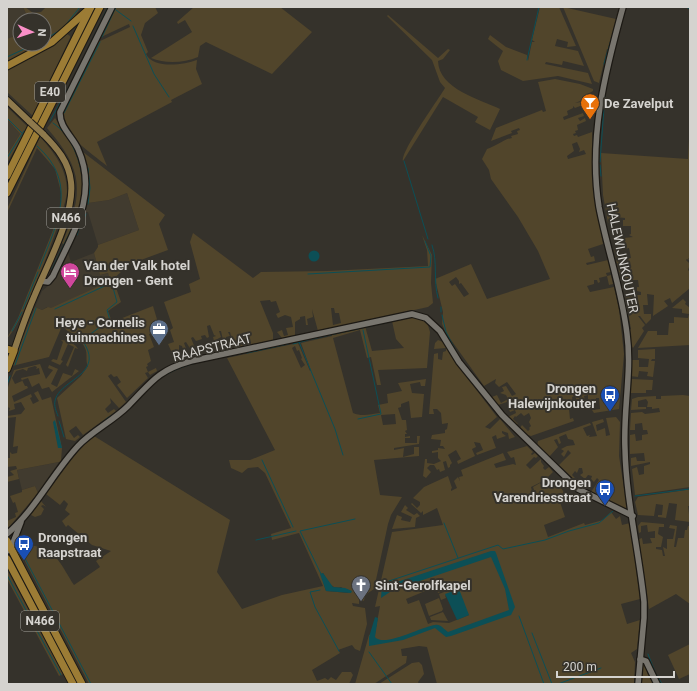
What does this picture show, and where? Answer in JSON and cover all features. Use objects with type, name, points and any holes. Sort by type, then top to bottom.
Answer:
[{"type":"highway","points":[[7,66],[56,39],[91,7]]},
{"type":"highway","name":"E40","points":[[7,176],[91,7]]},
{"type":"highway","name":"E40","points":[[7,193],[100,7]]},
{"type":"highway","name":"N466","points":[[7,369],[9,353]]},
{"type":"highway","name":"N466","points":[[8,547],[82,684]]},
{"type":"highway","name":"N466","points":[[7,559],[73,684]]},
{"type":"main road","name":"N466","points":[[7,100],[43,134],[64,159],[70,174],[72,191],[68,213],[9,353]]},
{"type":"street","points":[[40,280],[48,282],[53,276],[81,215],[86,199],[86,171],[76,143],[61,121],[60,112],[112,7]]},
{"type":"street","name":"HALEWIJNKOUTER","points":[[624,7],[604,75],[597,134],[596,159],[599,206],[628,335],[629,369],[624,448],[644,602],[638,684]]},
{"type":"street","name":"RAAPSTRAAT","points":[[7,534],[22,520],[79,445],[127,407],[148,383],[172,367],[191,361],[412,314],[426,318],[440,331],[459,362],[502,415],[578,489],[633,516]]},
{"type":"street","name":"RAAPSTRAAT","points":[[8,547],[22,520]]},
{"type":"street","points":[[640,659],[646,661],[657,684]]},
{"type":"shaded area","points":[[7,7],[23,7],[25,12],[12,12],[12,46],[7,48]]},
{"type":"shaded area","points":[[23,7],[32,12],[25,12]]},
{"type":"shaded area","points":[[46,7],[81,7],[70,22],[52,37],[52,12],[41,12]]},
{"type":"shaded area","points":[[114,7],[155,7],[158,13],[145,23],[141,35],[148,52],[146,54],[150,59],[162,64],[177,64],[197,60],[196,69],[202,84],[171,100],[172,102],[97,142],[107,166],[72,136],[64,120],[63,111],[98,42],[130,27],[129,24],[99,38]]},
{"type":"shaded area","points":[[194,7],[280,7],[312,32],[272,74],[206,42],[200,46],[198,57],[193,59],[181,62],[168,62],[151,58],[192,32],[185,20],[178,24],[177,22]]},
{"type":"shaded area","points":[[540,7],[559,7],[576,46],[567,47],[568,42],[557,39],[555,46],[578,51],[584,66],[563,61],[562,65],[546,62],[545,64],[588,73],[592,84],[558,76],[523,81],[501,70],[498,61],[503,51],[488,39],[490,35],[506,47],[527,55],[528,61],[532,42],[535,42],[532,40]]},
{"type":"shaded area","points":[[563,7],[616,19],[619,7],[622,7],[609,50],[607,49],[599,83],[594,81]]},
{"type":"shaded area","points":[[388,15],[438,58],[448,49],[450,50],[443,59],[438,61],[440,71],[445,79],[453,86],[471,97],[500,109],[490,130],[475,122],[478,117],[443,97],[403,161],[408,147],[445,88],[440,82],[432,60],[387,16]]},
{"type":"shaded area","points":[[67,34],[70,36],[33,116],[7,92],[7,69],[39,52],[52,52],[52,45]]},
{"type":"shaded area","points":[[12,37],[12,52],[26,52],[7,62],[7,39]]},
{"type":"shaded area","points":[[555,79],[580,84],[593,89],[593,91],[582,97],[583,100],[575,103],[587,101],[588,103],[575,108],[573,106],[573,108],[567,111],[568,115],[563,117],[564,120],[583,113],[584,116],[578,118],[580,121],[585,118],[586,121],[577,125],[578,130],[573,134],[574,136],[577,135],[578,137],[592,132],[594,191],[603,244],[588,249],[591,257],[594,256],[595,261],[586,263],[587,265],[608,260],[611,272],[606,273],[607,276],[599,278],[600,282],[598,283],[597,280],[594,280],[594,284],[587,286],[590,292],[614,287],[619,309],[624,354],[619,409],[594,413],[592,410],[600,409],[599,398],[596,398],[596,401],[591,401],[591,405],[588,406],[588,395],[584,396],[585,401],[578,404],[575,396],[572,397],[574,408],[569,409],[570,419],[573,418],[574,421],[531,436],[525,434],[520,428],[522,425],[528,431],[530,429],[529,428],[531,426],[529,422],[531,418],[529,413],[524,416],[521,413],[516,417],[515,416],[513,419],[518,424],[516,425],[508,417],[516,413],[515,410],[510,412],[507,405],[516,401],[516,399],[498,405],[492,397],[497,395],[501,403],[508,399],[506,395],[500,393],[504,391],[502,387],[506,386],[512,396],[516,394],[507,382],[499,387],[495,383],[496,379],[484,386],[446,333],[442,324],[443,312],[435,279],[471,264],[487,299],[550,279],[538,251],[518,217],[491,179],[489,170],[482,159],[487,149],[512,138],[511,136],[518,134],[517,131],[520,130],[519,128],[511,131],[512,133],[491,141],[496,128],[542,110],[543,112],[546,111],[538,82]],"holes":[[[577,142],[580,149],[579,152],[584,150],[586,154],[568,159],[567,156],[574,151],[572,144]],[[456,277],[459,284],[461,283],[469,294],[464,297],[455,284],[452,286],[449,282]]]},
{"type":"shaded area","points":[[7,107],[28,127],[7,163],[7,155],[20,134],[7,119]]},
{"type":"shaded area","points":[[55,118],[73,145],[80,162],[84,186],[80,210],[65,245],[62,243],[74,210],[77,196],[77,182],[74,170],[68,157],[47,128]]},
{"type":"shaded area","points":[[7,119],[20,134],[7,155]]},
{"type":"shaded area","points":[[690,119],[690,257],[688,259],[690,261],[687,259],[686,260],[690,264],[688,270],[690,272],[690,288],[672,303],[670,298],[664,301],[668,306],[653,316],[654,295],[647,294],[648,305],[643,305],[644,314],[651,314],[651,319],[646,324],[640,316],[638,316],[645,325],[642,328],[644,331],[633,348],[631,345],[629,330],[631,329],[625,295],[641,295],[641,292],[637,291],[637,287],[639,287],[638,280],[621,280],[616,260],[631,258],[629,248],[618,251],[619,255],[622,256],[616,258],[614,249],[625,246],[624,238],[633,237],[629,235],[631,234],[631,226],[623,226],[623,220],[625,220],[625,218],[616,217],[615,212],[610,213],[612,222],[608,223],[603,195],[601,153],[688,159]]},
{"type":"shaded area","points":[[40,137],[59,161],[65,175],[67,191],[60,220],[42,268],[14,330],[7,338],[18,318],[55,225],[61,203],[61,192],[55,169],[37,148],[7,213],[7,209]]},
{"type":"shaded area","points":[[83,152],[165,215],[159,224],[168,250],[130,264],[113,279],[121,302],[108,311],[112,322],[153,306],[159,326],[156,324],[150,326],[152,333],[149,334],[154,347],[148,350],[151,361],[146,367],[148,372],[145,373],[148,378],[127,398],[117,385],[121,382],[117,376],[114,377],[111,374],[108,376],[126,402],[119,408],[110,398],[111,403],[105,409],[108,413],[114,409],[116,411],[83,435],[76,426],[69,431],[74,438],[78,435],[80,437],[75,441],[66,439],[57,398],[81,376],[88,366],[86,350],[81,342],[62,326],[49,357],[12,366],[35,307],[42,310],[48,307],[51,308],[110,281],[108,273],[100,275],[94,253],[98,245],[139,230],[127,193],[109,200],[88,203],[89,177]]},
{"type":"shaded area","points":[[127,193],[139,230],[98,245],[88,212],[85,212],[88,203],[109,200]]},
{"type":"shaded area","points":[[193,233],[253,278],[261,272],[327,271],[428,266],[427,250],[422,235],[432,255],[431,283],[433,303],[428,307],[318,331],[312,309],[313,317],[307,319],[308,325],[306,325],[305,316],[300,317],[300,319],[295,322],[295,336],[282,338],[277,332],[282,330],[284,336],[288,335],[286,328],[293,327],[291,317],[285,315],[278,318],[276,314],[280,312],[276,301],[260,301],[273,333],[273,340],[234,348],[230,332],[228,332],[230,336],[223,340],[221,331],[219,331],[221,337],[214,341],[213,337],[216,336],[214,335],[210,325],[207,326],[209,337],[207,338],[205,335],[201,336],[202,339],[196,341],[193,337],[191,338],[195,348],[191,350],[186,342],[184,343],[187,351],[184,352],[182,346],[179,345],[179,351],[177,352],[176,349],[172,353],[168,344],[174,342],[170,330],[173,328],[164,302],[191,292],[189,284],[200,279],[190,242]],"holes":[[[331,308],[334,308],[335,313],[339,313],[341,323],[333,325]]]},
{"type":"shaded area","points":[[67,250],[71,262],[94,253],[100,275],[108,273],[110,281],[51,309],[47,307],[42,310],[35,307],[42,291],[54,281]]},
{"type":"shaded area","points":[[611,275],[613,284],[609,285],[607,276]]},
{"type":"shaded area","points":[[683,299],[686,302],[685,304],[690,308],[690,345],[638,348],[648,331],[657,331],[657,335],[668,335],[669,323],[674,323],[674,317],[688,318],[689,314],[682,313],[682,309],[672,308]]},
{"type":"shaded area","points":[[418,317],[427,322],[430,332],[427,368],[378,370],[381,385],[377,385],[371,357],[367,358],[360,330],[333,338],[353,413],[363,415],[380,413],[378,405],[388,403],[387,394],[402,391],[398,383],[426,379],[425,386],[421,386],[420,382],[410,384],[412,393],[424,394],[422,417],[411,418],[409,401],[401,404],[401,407],[398,408],[402,420],[406,420],[407,430],[405,431],[407,434],[405,434],[405,437],[410,436],[410,438],[405,438],[405,443],[417,443],[417,436],[420,436],[419,444],[394,448],[394,450],[404,448],[403,457],[414,454],[414,447],[419,447],[419,456],[374,460],[380,495],[402,497],[391,515],[388,524],[374,589],[365,595],[364,601],[359,599],[359,604],[352,603],[353,606],[365,608],[367,624],[360,651],[355,649],[352,645],[338,650],[340,653],[312,670],[317,681],[325,678],[328,680],[331,677],[336,680],[342,672],[351,672],[353,675],[349,684],[89,684],[16,544],[18,543],[20,546],[35,546],[49,551],[58,560],[74,585],[100,567],[96,561],[111,551],[92,545],[68,525],[66,527],[62,521],[70,514],[65,510],[68,504],[64,500],[60,505],[46,494],[79,449],[94,436],[230,520],[217,572],[242,609],[282,595],[323,586],[299,533],[272,540],[271,534],[291,528],[265,473],[258,467],[248,468],[242,473],[231,468],[229,460],[250,460],[275,450],[227,358],[298,343],[311,371],[301,343],[332,336],[331,333],[365,326],[372,351],[404,348],[396,339],[392,321]],"holes":[[[295,346],[297,351],[299,350],[301,359],[305,365],[301,368],[292,348]],[[395,414],[396,424],[383,425],[381,415]],[[323,573],[332,586],[338,588],[341,587],[349,593],[326,591],[321,574]]]},
{"type":"shaded area","points":[[61,340],[75,345],[78,349],[75,348],[68,367],[66,365],[74,347],[68,344],[61,360],[63,361],[60,365],[51,361],[53,359],[57,360],[63,342]]},
{"type":"shaded area","points":[[438,340],[443,342],[459,367],[497,417],[485,427],[490,429],[500,419],[515,437],[509,439],[508,433],[502,431],[502,433],[506,436],[497,439],[496,435],[492,437],[496,448],[477,455],[476,453],[483,450],[480,443],[474,442],[476,447],[472,449],[475,456],[458,464],[457,461],[461,459],[456,450],[448,455],[452,463],[450,467],[448,468],[446,461],[443,462],[445,470],[440,472],[434,465],[430,465],[427,468],[431,472],[426,478],[423,476],[425,459],[427,459],[427,463],[434,464],[441,461],[438,458],[438,452],[432,453],[432,451],[438,450],[438,448],[445,449],[443,446],[440,446],[441,440],[431,439],[432,435],[445,433],[448,423],[442,424],[441,413],[437,409],[433,409],[434,414],[429,414],[434,354],[438,353],[438,359],[442,360],[443,352],[446,351],[446,348],[434,349],[435,343]]},
{"type":"shaded area","points":[[655,349],[655,359],[652,359],[651,361],[655,361],[653,377],[647,376],[648,372],[639,371],[638,377],[630,376],[632,360],[639,360],[639,367],[648,367],[649,359],[638,358],[638,350]]},
{"type":"shaded area","points":[[40,364],[46,379],[53,370],[48,368],[49,365],[58,369],[51,384],[57,387],[63,373],[72,376],[75,369],[79,371],[52,392],[49,387],[42,389],[39,383],[32,387],[28,378],[22,380],[28,388],[12,396],[14,402],[31,394],[32,397],[30,398],[33,404],[39,401],[34,393],[38,391],[42,400],[51,397],[62,448],[61,461],[17,470],[19,479],[7,482],[7,477],[14,475],[10,471],[17,469],[16,466],[7,467],[7,458],[10,458],[10,452],[12,454],[17,453],[18,446],[13,447],[16,417],[7,418],[7,416],[21,414],[25,409],[21,402],[14,404],[15,409],[9,411],[10,408],[7,407],[7,390],[14,370]],"holes":[[[35,366],[37,367],[36,369],[39,368],[40,374],[21,378],[22,381],[15,384],[12,378],[16,371],[23,369],[27,371],[28,368]]]},
{"type":"shaded area","points":[[156,368],[157,371],[150,375],[148,372]]},
{"type":"shaded area","points":[[632,379],[653,380],[652,390],[646,390],[646,393],[630,393]]},
{"type":"shaded area","points":[[656,396],[656,399],[661,399],[661,396],[690,396],[690,487],[635,495],[632,469],[637,467],[639,475],[644,474],[644,466],[650,464],[650,462],[631,466],[631,458],[636,457],[637,461],[645,461],[644,453],[630,454],[630,435],[635,434],[636,441],[642,440],[642,435],[648,434],[647,430],[643,430],[642,423],[635,424],[635,430],[630,430],[631,413],[642,412],[645,414],[660,412],[659,408],[652,409],[652,407],[647,407],[648,402],[646,399],[638,401],[638,407],[646,407],[646,409],[631,410],[632,399],[638,397]]},
{"type":"shaded area","points":[[616,417],[620,422],[619,456],[627,508],[624,508],[591,492],[599,480],[597,478],[594,482],[591,479],[592,476],[588,475],[585,479],[580,475],[583,473],[582,468],[579,468],[577,473],[575,471],[572,475],[578,481],[577,482],[559,465],[571,453],[568,450],[564,457],[561,454],[564,451],[561,449],[567,446],[575,445],[573,440],[568,439],[566,434],[559,437],[561,443],[559,444],[557,439],[554,440],[558,447],[549,457],[537,446],[538,441],[590,423],[591,425],[583,428],[587,436],[597,436],[592,422],[603,419],[604,422],[596,425],[597,431],[605,428],[606,436],[610,435],[606,418]]},
{"type":"shaded area","points":[[527,446],[533,452],[531,454],[532,455],[535,453],[538,456],[536,458],[534,457],[526,465],[530,469],[541,459],[544,466],[543,468],[545,470],[549,467],[553,472],[545,480],[531,487],[532,491],[534,490],[533,487],[540,483],[543,488],[550,485],[548,481],[556,488],[560,486],[566,496],[563,497],[564,501],[560,502],[565,517],[544,525],[548,537],[584,523],[585,525],[603,520],[611,512],[616,519],[620,516],[622,525],[630,523],[640,599],[621,604],[627,624],[640,620],[637,649],[631,653],[635,662],[634,684],[437,684],[427,647],[419,646],[401,649],[402,656],[407,656],[406,663],[374,684],[355,684],[369,635],[375,633],[380,606],[375,607],[392,532],[443,525],[437,508],[423,515],[423,511],[421,513],[411,504],[412,503],[417,508],[420,505],[420,502],[413,498],[424,487],[448,476],[452,488],[451,491],[457,488],[454,481],[458,477],[460,481],[459,477],[463,476],[461,470],[503,453],[506,460],[494,464],[496,468],[513,464],[516,465],[514,457],[511,458],[507,452]],"holes":[[[463,583],[464,584],[439,594],[441,600],[446,598],[445,595],[469,615],[449,623],[433,622],[428,624],[419,600],[408,604],[406,599],[430,589],[428,584],[430,584],[432,588],[436,587],[438,593]]]},
{"type":"shaded area","points":[[59,462],[38,493],[35,486],[22,490],[17,470]]},
{"type":"shaded area","points":[[35,486],[38,493],[9,527],[7,527],[7,521],[16,517],[15,513],[18,512],[15,502],[13,503],[10,496]]},
{"type":"shaded area","points":[[690,490],[690,506],[688,506],[690,522],[675,520],[677,504],[669,503],[666,518],[658,517],[658,515],[662,515],[663,505],[656,504],[654,516],[638,515],[635,502],[638,497]]},
{"type":"shaded area","points":[[41,501],[46,507],[43,505],[41,506],[44,509],[41,515],[35,517],[31,515]]},
{"type":"shaded area","points":[[405,505],[408,508],[406,510],[414,515],[417,513],[420,516],[416,518],[415,527],[392,529],[397,515],[402,517],[401,520],[410,522],[412,517],[401,512]]},
{"type":"shaded area","points":[[641,522],[664,524],[664,527],[659,527],[658,534],[663,537],[661,547],[656,547],[656,549],[662,550],[663,556],[665,556],[663,547],[667,549],[667,539],[673,539],[675,529],[669,528],[670,525],[677,526],[674,547],[676,547],[678,538],[684,538],[685,530],[687,530],[688,526],[690,526],[690,604],[676,594],[649,609],[639,539],[642,538],[643,544],[652,543],[650,538],[655,538],[655,531],[648,532],[647,525],[641,526],[641,532],[639,533],[638,526]]},
{"type":"shaded area","points":[[10,558],[34,597],[80,684],[76,684]]},
{"type":"shaded area","points":[[7,570],[63,674],[59,676],[7,579]]},
{"type":"shaded area","points":[[439,598],[443,609],[442,611],[429,616],[425,604]]},
{"type":"shaded area","points":[[443,612],[448,621],[431,620],[430,617]]},
{"type":"shaded area","points":[[690,644],[690,674],[679,679],[668,655]]},
{"type":"shaded area","points":[[419,662],[422,665],[424,674],[418,682],[419,684],[379,684],[412,663]]},
{"type":"shaded area","points":[[644,664],[648,672],[647,673],[654,683],[641,684],[642,666]]},
{"type":"water","points":[[314,250],[318,252],[320,256],[318,260],[314,262],[310,260],[308,256],[310,252]]},
{"type":"water","points":[[55,420],[62,448],[58,448],[53,422]]},
{"type":"water","points":[[491,551],[495,551],[496,553],[515,607],[511,615],[451,636],[446,637],[435,628],[403,640],[369,646],[369,637],[375,617],[378,618],[375,637],[380,640],[386,640],[404,636],[435,625],[440,626],[448,632],[509,610],[505,589],[491,557],[393,590],[381,598],[382,585],[385,581],[400,581]]},
{"type":"water","points":[[323,573],[333,587],[345,588],[352,591],[351,593],[326,591],[320,574]]},
{"type":"water","points":[[459,589],[469,615],[457,620],[445,594]]},
{"type":"waterway","points":[[64,27],[80,7]]},
{"type":"waterway","points":[[77,71],[108,7]]},
{"type":"waterway","points":[[102,37],[116,7]]},
{"type":"waterway","points":[[527,60],[539,7]]},
{"type":"waterway","points":[[686,7],[690,9]]},
{"type":"waterway","points":[[116,10],[131,21]]},
{"type":"waterway","points":[[133,26],[154,74],[169,97]]},
{"type":"waterway","points":[[604,64],[615,26]]},
{"type":"waterway","points":[[52,35],[62,29]]},
{"type":"waterway","points":[[64,113],[100,42]]},
{"type":"waterway","points":[[7,57],[18,52]]},
{"type":"waterway","points":[[50,121],[72,81]]},
{"type":"waterway","points":[[600,162],[605,94]]},
{"type":"waterway","points":[[7,118],[22,133]]},
{"type":"waterway","points":[[53,123],[66,135],[75,151],[81,168],[83,185]]},
{"type":"waterway","points":[[7,158],[24,131]]},
{"type":"waterway","points":[[37,146],[50,160],[58,175],[61,190],[57,221],[39,269]]},
{"type":"waterway","points":[[404,161],[428,239]]},
{"type":"waterway","points":[[600,165],[601,176]]},
{"type":"waterway","points":[[88,168],[90,188],[88,204]]},
{"type":"waterway","points":[[81,226],[86,214]]},
{"type":"waterway","points":[[52,269],[75,222]]},
{"type":"waterway","points":[[77,235],[79,229]]},
{"type":"waterway","points":[[68,252],[75,237]]},
{"type":"waterway","points":[[308,274],[430,267],[431,256],[425,241]]},
{"type":"waterway","points":[[432,245],[435,258],[438,298]]},
{"type":"waterway","points":[[23,309],[38,272]]},
{"type":"waterway","points":[[55,309],[109,284],[112,284],[117,302],[107,310],[110,320],[82,340],[88,352],[89,361],[85,369],[58,393],[55,401],[55,408],[58,416]]},
{"type":"waterway","points":[[441,307],[441,312]]},
{"type":"waterway","points":[[15,365],[36,308]]},
{"type":"waterway","points":[[12,331],[22,312]]},
{"type":"waterway","points":[[442,315],[446,332],[456,351]]},
{"type":"waterway","points":[[312,339],[398,320]]},
{"type":"waterway","points":[[358,419],[381,414],[363,330]]},
{"type":"waterway","points":[[293,344],[308,340]]},
{"type":"waterway","points":[[299,342],[335,429],[343,455]]},
{"type":"waterway","points":[[247,353],[288,344]]},
{"type":"waterway","points":[[159,379],[168,373],[189,365],[244,353]]},
{"type":"waterway","points":[[7,385],[10,376]]},
{"type":"waterway","points":[[124,414],[137,401]]},
{"type":"waterway","points":[[106,419],[117,412]]},
{"type":"waterway","points":[[59,421],[64,437]]},
{"type":"waterway","points":[[95,428],[104,421]]},
{"type":"waterway","points":[[94,436],[103,429]]},
{"type":"waterway","points":[[75,444],[81,439]]},
{"type":"waterway","points":[[262,460],[293,527]]},
{"type":"waterway","points":[[635,496],[690,489]]},
{"type":"waterway","points":[[389,581],[498,545],[503,549],[545,540],[569,531],[599,523],[613,511]]},
{"type":"waterway","points":[[321,574],[300,531],[355,519]]},
{"type":"waterway","points":[[444,523],[458,558]]},
{"type":"waterway","points":[[256,540],[296,531]]},
{"type":"waterway","points":[[20,549],[91,684]]},
{"type":"waterway","points":[[7,575],[61,675]]},
{"type":"waterway","points":[[320,590],[310,592],[315,607],[339,651]]},
{"type":"waterway","points":[[519,616],[544,684]]},
{"type":"waterway","points":[[532,633],[552,684]]},
{"type":"waterway","points":[[369,652],[392,684]]},
{"type":"waterway","points":[[648,654],[655,672]]},
{"type":"waterway","points":[[558,684],[601,668]]},
{"type":"waterway","points":[[656,674],[662,684]]},
{"type":"place","name":"De Zavelput","points":[[590,120]]},
{"type":"place","name":"Van der Valk hotel Drongen - Gent","points":[[70,289]]},
{"type":"place","name":"Heye - Cornelis tuinmachines","points":[[159,346]]},
{"type":"place","name":"Drongen Halewijnkouter","points":[[610,412]]},
{"type":"place","name":"Drongen Varendriesstraat","points":[[605,506]]},
{"type":"place","name":"Drongen Raapstraat","points":[[24,561]]},
{"type":"place","name":"Sint-Gerolfkapel","points":[[361,602]]}]
